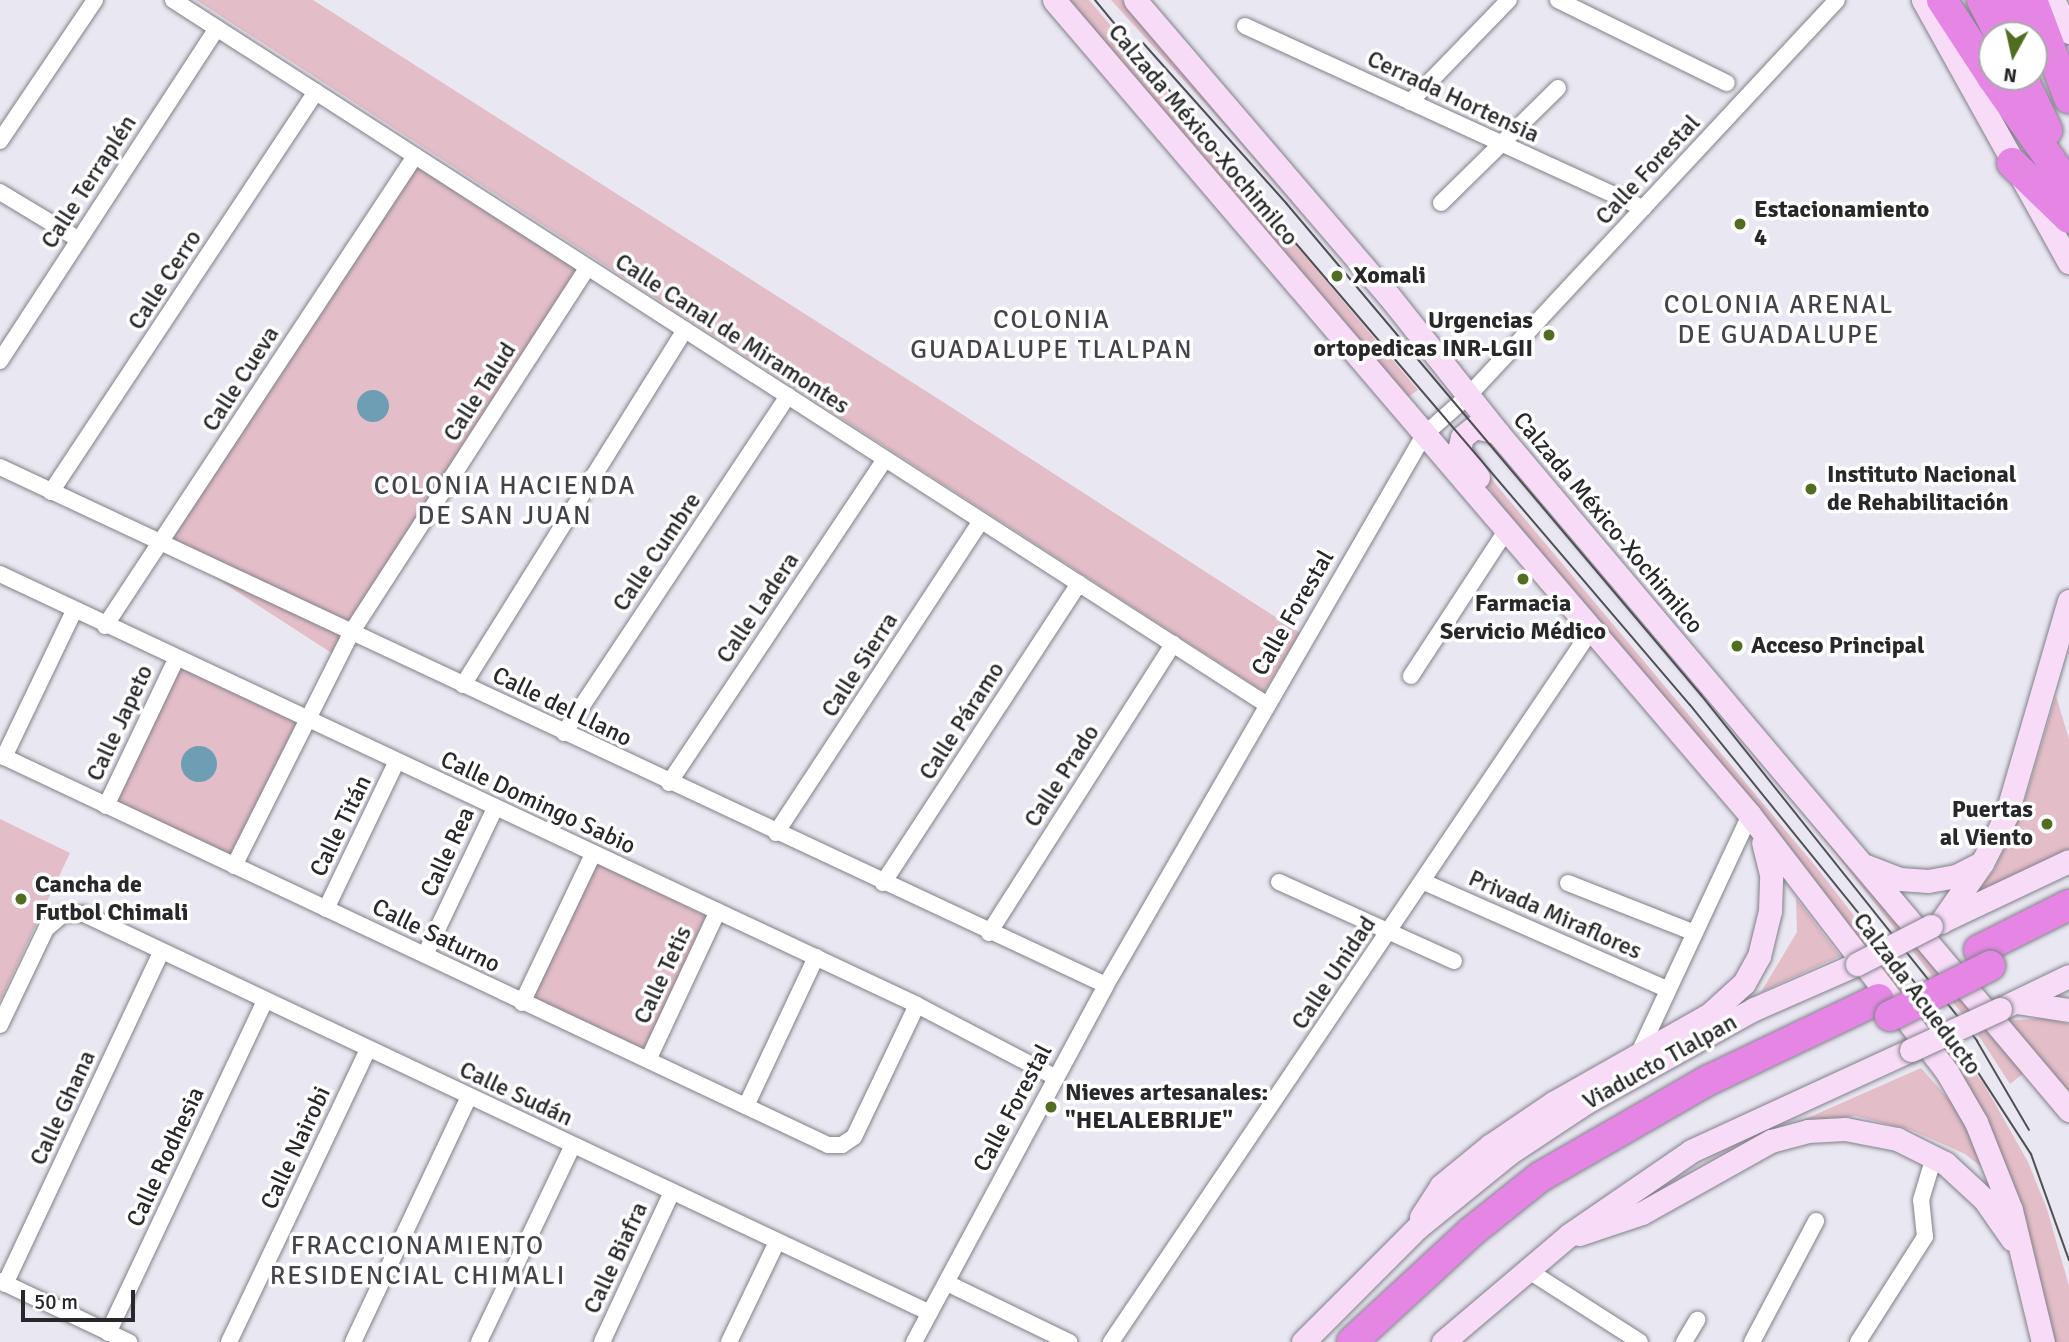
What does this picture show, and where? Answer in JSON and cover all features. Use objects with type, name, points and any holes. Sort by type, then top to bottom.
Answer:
[{"type":"highway","points":[[1942,0],[1978,55]]},
{"type":"highway","points":[[1982,0],[1993,21]]},
{"type":"highway","points":[[2006,0],[2017,21]]},
{"type":"highway","points":[[2032,0],[2069,98]]},
{"type":"highway","points":[[2048,78],[2069,118]]},
{"type":"highway","points":[[2002,91],[2069,186]]},
{"type":"highway","points":[[2029,91],[2069,176]]},
{"type":"highway","points":[[2012,163],[2069,218]]},
{"type":"highway","name":"Viaducto Tlalpan","points":[[1985,958],[2069,905]]},
{"type":"highway","name":"Viaducto Tlalpan","points":[[1372,1342],[1544,1194],[1885,1007],[1985,958],[2069,927]]},
{"type":"highway","name":"Viaducto Tlalpan","points":[[1352,1342],[1471,1232],[1540,1177],[1709,1080],[1885,1007]]},
{"type":"main road","name":"Calzada México-Xochimilco","points":[[1054,0],[1750,815]]},
{"type":"main road","name":"Calzada México-Xochimilco","points":[[1135,0],[1390,296],[1497,432],[2069,1111]]},
{"type":"main road","points":[[1923,0],[2069,262]]},
{"type":"main road","points":[[2053,0],[2069,32]]},
{"type":"main road","points":[[1497,432],[1486,426],[1468,430],[1459,450],[1494,497],[1504,529]]},
{"type":"main road","points":[[1936,924],[1982,863],[2006,816],[2069,601]]},
{"type":"main road","points":[[1418,1227],[1433,1195],[1491,1144],[1710,1014],[1753,971],[1768,926],[1771,883],[1769,856],[1750,815]]},
{"type":"main road","name":"Calzada Acueducto","points":[[1750,815],[1947,1072],[1976,1122],[2002,1184],[2043,1342]]},
{"type":"main road","name":"Viaducto Tlalpan","points":[[1303,1342],[1418,1227],[1508,1154],[1588,1101],[1754,1009],[1857,964],[2069,862]]},
{"type":"main road","points":[[1860,863],[1886,875],[1914,881],[1956,876],[1982,863]]},
{"type":"main road","points":[[1443,1342],[1569,1235],[1692,1151],[2069,976]]},
{"type":"main road","points":[[2008,1005],[2069,1010]]},
{"type":"main road","points":[[1569,1235],[1624,1222],[1754,1149],[1808,1131],[1880,1134],[1934,1157],[1984,1199],[2021,1252]]},
{"type":"street","points":[[0,141],[94,0]]},
{"type":"street","name":"Calle Canal de Miramontes","points":[[173,0],[1266,704]]},
{"type":"street","points":[[1410,102],[1509,0]]},
{"type":"street","points":[[1558,0],[1727,83]]},
{"type":"street","name":"Calle Forestal","points":[[914,1342],[1106,985],[1266,704],[1424,435],[1468,396],[1838,0]]},
{"type":"street","name":"Cerrada Hortensia","points":[[1245,26],[1643,208]]},
{"type":"street","name":"Calle Terraplén","points":[[0,361],[5,342],[78,239],[217,28]]},
{"type":"street","points":[[1441,203],[1504,145],[1558,88]]},
{"type":"street","name":"Calle Cerro","points":[[51,492],[316,92]]},
{"type":"street","name":"Calle Cueva","points":[[105,626],[415,156]]},
{"type":"street","points":[[0,192],[78,239]]},
{"type":"street","name":"Calle Talud","points":[[234,866],[304,721],[351,633],[587,268]]},
{"type":"street","points":[[463,685],[685,330]]},
{"type":"street","name":"Calle Cumbre","points":[[564,733],[788,396]]},
{"type":"street","name":"Calle Ladera","points":[[669,783],[885,459]]},
{"type":"street","name":"Calle del Llano","points":[[0,467],[160,545],[776,834],[1106,985]]},
{"type":"street","name":"Calle Sierra","points":[[776,834],[981,521]]},
{"type":"street","points":[[1411,676],[1504,529]]},
{"type":"street","name":"Calle Domingo Sabio","points":[[0,574],[304,721],[917,1005],[1055,1077]]},
{"type":"street","name":"Calle Páramo","points":[[883,883],[1079,584]]},
{"type":"street","points":[[2,756],[74,611]]},
{"type":"street","name":"Calle Unidad","points":[[1111,1342],[1424,883],[1592,629]]},
{"type":"street","name":"Calle Prado","points":[[989,933],[1173,644]]},
{"type":"street","name":"Calle Japeto","points":[[106,806],[176,659]]},
{"type":"street","name":"Calle Saturno","points":[[2,756],[522,1003],[649,1058],[828,1145],[842,1145],[854,1137],[917,1005]]},
{"type":"street","name":"Calle Titán","points":[[326,909],[396,763]]},
{"type":"street","name":"Calle Rea","points":[[425,955],[495,808]]},
{"type":"street","points":[[1638,1055],[1750,815]]},
{"type":"street","points":[[522,1003],[593,854]]},
{"type":"street","points":[[1279,882],[1454,961]]},
{"type":"street","name":"Privada Miraflores","points":[[1424,883],[1667,989]]},
{"type":"street","points":[[1567,883],[1695,933]]},
{"type":"street","name":"Calle Tetis","points":[[649,1058],[718,911]]},
{"type":"street","name":"Calle Sudán","points":[[0,1025],[46,929],[63,914],[84,914],[930,1313]]},
{"type":"street","name":"Calle Ghana","points":[[2,1282],[161,952]]},
{"type":"street","points":[[746,1106],[816,957]]},
{"type":"street","name":"Calle Rodhesia","points":[[108,1333],[265,1001]]},
{"type":"street","name":"Calle Nairobi","points":[[229,1342],[368,1049]]},
{"type":"street","points":[[353,1342],[469,1097]]},
{"type":"street","points":[[479,1342],[573,1145]]},
{"type":"street","points":[[1858,1342],[1925,1237],[1921,1200],[1934,1157]]},
{"type":"street","name":"Calle Biafra","points":[[602,1342],[672,1192]]},
{"type":"street","points":[[1752,1342],[1816,1221]]},
{"type":"street","points":[[729,1342],[777,1242]]},
{"type":"street","points":[[1526,1269],[1640,1342]]},
{"type":"street","points":[[2,1282],[129,1342]]},
{"type":"street","points":[[947,1283],[1065,1341]]},
{"type":"street","points":[[1684,1342],[1697,1320]]},
{"type":"shaded area","points":[[196,0],[313,0],[1300,633],[1264,692]]},
{"type":"shaded area","points":[[1063,0],[1089,0],[1418,390],[1408,397]]},
{"type":"shaded area","points":[[1111,0],[1122,0],[1328,246],[1230,131]]},
{"type":"shaded area","points":[[416,163],[581,270],[332,654],[167,546]]},
{"type":"shaded area","points":[[1462,444],[1817,868],[1984,1084],[2028,1162],[2047,1209],[2069,1286],[2069,1342],[2048,1342],[1978,1119],[1506,515]]},
{"type":"shaded area","points":[[177,664],[302,722],[235,866],[110,807]]},
{"type":"shaded area","points":[[2056,696],[2069,739],[2069,852],[1973,896],[1994,870],[2022,809]]},
{"type":"shaded area","points":[[1764,763],[2029,1069],[2010,1084],[1975,1030]]},
{"type":"shaded area","points":[[0,819],[70,853],[0,1001]]},
{"type":"shaded area","points":[[595,862],[711,919],[643,1059],[527,1002]]},
{"type":"shaded area","points":[[1796,898],[1840,956],[1761,992],[1797,932]]},
{"type":"shaded area","points":[[2045,1018],[2069,1024],[2069,1097],[2004,1021]]},
{"type":"shaded area","points":[[1921,1068],[1971,1124],[2003,1184],[1965,1154],[1911,1130],[1856,1116],[1794,1124]]},
{"type":"water","points":[[373,390],[385,394],[389,406],[385,418],[373,422],[361,418],[357,406],[361,394]]},
{"type":"water","points":[[199,746],[211,752],[217,764],[211,776],[199,782],[187,776],[181,764],[187,752]]},
{"type":"tram line","points":[[1095,0],[1281,226],[1690,705],[1940,1014],[2031,1154],[2069,1260]]},
{"type":"tram line","points":[[1143,43],[1286,203],[1701,695],[1977,1041],[2029,1130]]},
{"type":"place","name":"Estacionamiento 4","points":[[1740,224]]},
{"type":"place","name":"Xomali","points":[[1337,276]]},
{"type":"place","name":"Urgencias ortopedicas INR-LGII","points":[[1549,335]]},
{"type":"place","name":"Instituto Nacional de Rehabilitación","points":[[1811,489]]},
{"type":"place","name":"Farmacia Servicio Médico","points":[[1523,579]]},
{"type":"place","name":"Acceso Principal","points":[[1737,646]]},
{"type":"place","name":"Puertas al Viento","points":[[2047,824]]},
{"type":"place","name":"Cancha de Futbol Chimali","points":[[21,899]]},
{"type":"place","name":"Nieves artesanales: \"HELALEBRIJE\"","points":[[1051,1107]]},
{"type":"district","name":"COLONIA ARENAL DE GUADALUPE","points":[[1779,321]]},
{"type":"district","name":"COLONIA GUADALUPE TLALPAN","points":[[1052,336]]},
{"type":"district","name":"COLONIA HACIENDA DE SAN JUAN","points":[[505,502]]},
{"type":"district","name":"FRACCIONAMIENTO RESIDENCIAL CHIMALI","points":[[418,1262]]}]
